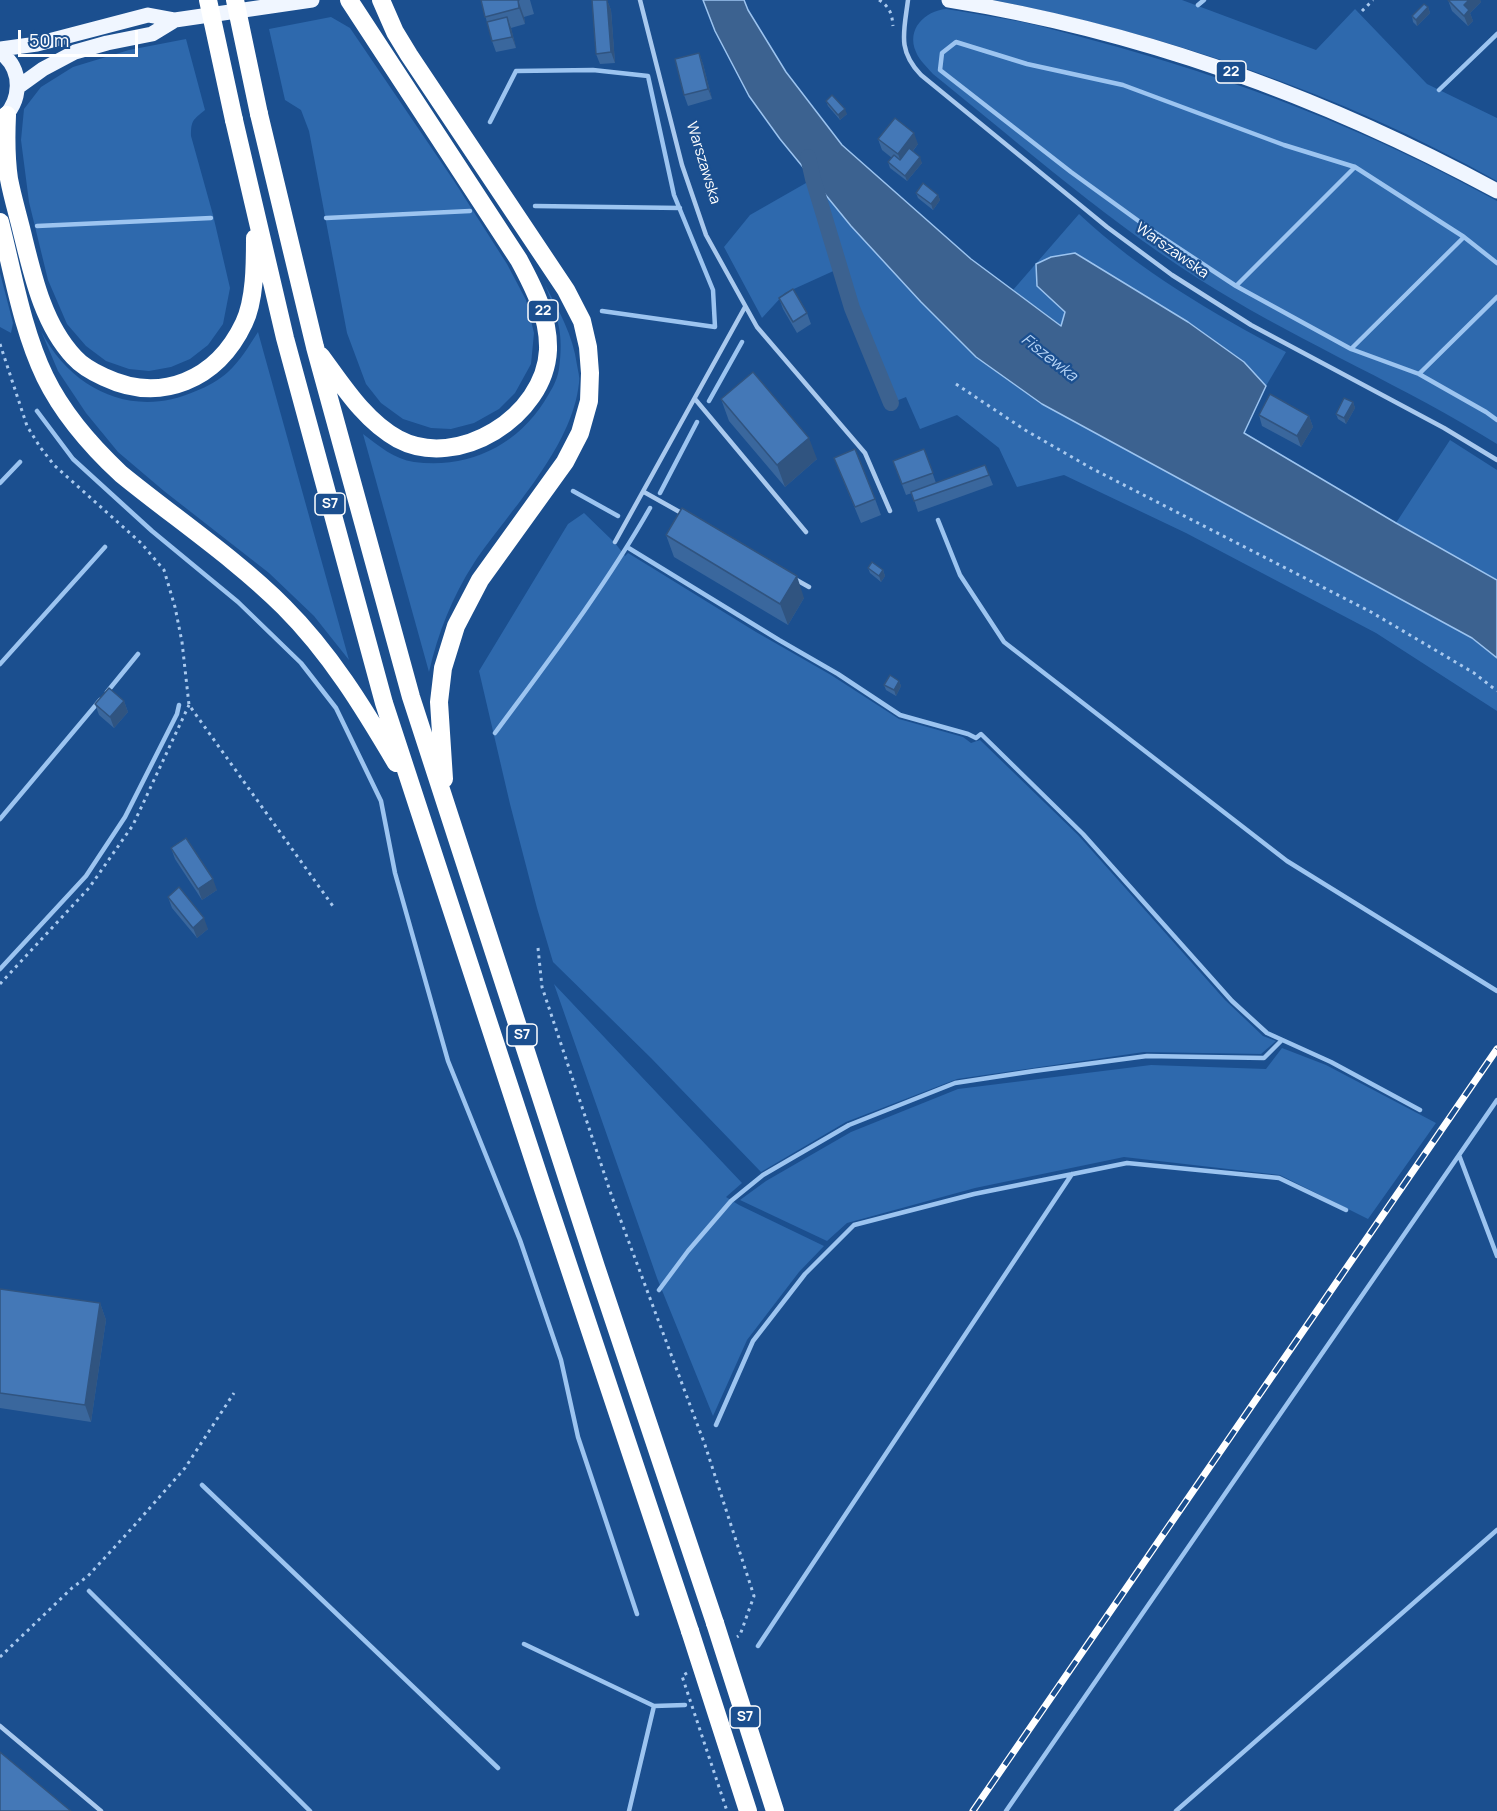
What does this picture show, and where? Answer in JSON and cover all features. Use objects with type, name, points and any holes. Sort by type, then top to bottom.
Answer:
[{"type":"highway","name":"S7","points":[[208,0],[285,338],[384,703],[748,1811]]},
{"type":"highway","name":"S7","points":[[235,0],[259,114],[315,347],[411,697],[775,1811]]},
{"type":"highway","name":"22","points":[[315,347],[355,402],[384,431],[401,441],[423,448],[445,449],[472,443],[512,419],[528,402],[541,378],[548,352],[547,329],[542,308],[519,260],[349,0]]},
{"type":"highway","points":[[381,0],[410,55],[566,290],[582,321],[591,373],[589,401],[580,433],[565,462],[480,580],[456,626],[443,668],[439,702],[446,804]]},
{"type":"highway","points":[[3,118],[9,180],[31,267],[44,307],[56,333],[74,358],[93,372],[118,383],[146,389],[178,384],[213,365],[226,351],[244,323],[252,293],[255,209]]},
{"type":"highway","points":[[0,222],[24,317],[36,353],[45,377],[70,419],[103,458],[253,579],[312,637],[345,679],[414,796]]},
{"type":"main road","points":[[0,50],[37,44],[148,15],[176,20],[312,0]]},
{"type":"main road","name":"22","points":[[949,0],[1102,33],[1224,70],[1382,133],[1497,191]]},
{"type":"main road","points":[[18,87],[43,69],[75,52],[152,34],[176,20]]},
{"type":"main road","points":[[0,50],[17,75],[18,87],[17,97],[3,118]]},
{"type":"lane","name":"Warszawska","points":[[640,0],[682,165],[706,235],[757,327],[865,453],[890,511]]},
{"type":"lane","name":"Warszawska","points":[[908,0],[903,45],[910,63],[921,75],[1107,227],[1172,275],[1251,325],[1444,428],[1497,460]]},
{"type":"lane","points":[[615,542],[745,307]]},
{"type":"lane","points":[[695,399],[806,532]]},
{"type":"lane","points":[[644,492],[695,522]]},
{"type":"lane","points":[[789,575],[809,587]]},
{"type":"lane","points":[[0,1726],[101,1811]]},
{"type":"path","points":[[879,0],[888,7],[892,15],[894,31]]},
{"type":"path","points":[[1362,11],[1374,0]]},
{"type":"path","points":[[0,344],[27,426],[40,447],[54,465],[141,543],[164,570],[180,630],[189,705],[335,909]]},
{"type":"path","points":[[956,384],[1025,430],[1091,468],[1371,612],[1474,673],[1497,691]]},
{"type":"path","points":[[0,984],[89,888],[133,825],[189,705]]},
{"type":"path","points":[[538,948],[542,987],[553,1021],[612,1197],[705,1445],[754,1596],[740,1635],[730,1642]]},
{"type":"path","points":[[0,1657],[72,1588],[88,1576],[133,1527],[185,1468],[234,1393]]},
{"type":"path","points":[[692,1669],[682,1676],[727,1811]]},
{"type":"shaded area","points":[[993,0],[1182,0],[1316,50],[1355,9],[1427,84],[1497,118],[1497,181],[1377,121],[1315,94],[1252,71],[1188,49],[1124,31]]},
{"type":"shaded area","points":[[946,9],[1049,28],[1145,55],[1249,89],[1300,108],[1399,151],[1497,201],[1497,444],[1215,289],[1141,240],[1071,186],[933,74],[919,58],[914,36],[919,23],[931,13]]},
{"type":"shaded area","points":[[331,17],[350,28],[454,181],[507,264],[526,300],[534,333],[531,364],[515,393],[499,409],[474,423],[451,429],[431,428],[403,419],[381,403],[366,384],[347,333],[309,131],[301,110],[285,100],[269,29]]},
{"type":"shaded area","points":[[186,39],[205,110],[194,121],[191,136],[230,288],[223,324],[208,345],[190,359],[171,367],[149,371],[129,369],[106,361],[86,346],[67,324],[48,280],[29,202],[21,140],[24,109],[41,87],[73,67],[129,50]]},
{"type":"shaded area","points":[[813,179],[851,226],[921,302],[1042,404],[1472,638],[1497,658],[1497,711],[1376,633],[1186,533],[1064,475],[1017,487],[999,448],[957,415],[920,429],[906,397],[891,403],[852,308],[840,268],[785,293],[762,318],[724,247],[750,215]]},
{"type":"shaded area","points":[[1079,214],[1102,235],[1178,290],[1286,352],[1266,386],[1244,362],[1187,322],[1075,253],[1037,286],[1065,312],[1062,326],[1013,290]]},
{"type":"shaded area","points":[[0,273],[13,323],[11,333],[0,327]]},
{"type":"shaded area","points":[[545,285],[565,324],[575,354],[579,381],[574,407],[565,431],[552,455],[474,563],[459,589],[441,629],[429,672],[363,434],[400,458],[414,462],[434,463],[453,462],[488,452],[519,431],[544,402],[555,383],[559,369],[561,346],[559,326]]},
{"type":"shaded area","points":[[41,331],[54,352],[87,384],[107,394],[128,400],[150,402],[173,399],[217,380],[236,363],[258,332],[349,660],[314,616],[269,573],[118,452],[86,413],[58,371]]},
{"type":"shaded area","points":[[1450,440],[1497,470],[1497,580],[1396,523]]},
{"type":"shaded area","points":[[584,513],[625,556],[628,553],[831,675],[899,719],[963,737],[971,743],[980,740],[1078,835],[1225,1000],[1263,1036],[1276,1041],[1261,1054],[1144,1052],[957,1079],[846,1122],[761,1172],[651,1058],[553,962],[537,908],[479,671],[568,524]]},
{"type":"shaded area","points":[[554,984],[742,1183],[726,1197],[824,1246],[799,1272],[747,1340],[713,1416],[657,1278]]},
{"type":"shaded area","points":[[1282,1048],[1326,1065],[1436,1123],[1368,1219],[1280,1175],[1124,1157],[975,1188],[847,1223],[827,1241],[740,1200],[766,1181],[851,1132],[958,1089],[1151,1065],[1266,1069]]},
{"type":"water","name":"Fiszewka","points":[[703,0],[744,0],[786,72],[842,145],[971,259],[1061,326],[1065,312],[1037,286],[1036,264],[1051,257],[1075,253],[1188,322],[1244,362],[1266,386],[1244,433],[1497,580],[1497,658],[1472,638],[1042,404],[976,357],[921,302],[851,226],[780,139],[749,96],[715,31]]},
{"type":"building","points":[[481,0],[518,0],[519,8],[485,17]]},
{"type":"building","points":[[592,0],[607,0],[611,52],[596,54]]},
{"type":"building","points":[[1448,0],[1469,0],[1464,5],[1469,10],[1464,16]]},
{"type":"building","points":[[1424,4],[1428,7],[1416,20],[1412,16]]},
{"type":"building","points":[[507,17],[512,37],[492,41],[487,22]]},
{"type":"building","points":[[699,53],[708,89],[684,95],[675,59]]},
{"type":"building","points":[[832,95],[845,109],[838,115],[826,101]]},
{"type":"building","points":[[895,118],[914,133],[898,154],[878,139]]},
{"type":"building","points":[[909,148],[920,157],[905,176],[888,162],[894,155],[900,160]]},
{"type":"building","points":[[923,183],[938,195],[931,204],[916,193]]},
{"type":"building","points":[[793,289],[807,313],[793,322],[779,298]]},
{"type":"building","points":[[753,372],[809,438],[777,465],[721,399]]},
{"type":"building","points":[[1270,394],[1309,416],[1297,436],[1259,415]]},
{"type":"building","points":[[1344,398],[1353,402],[1344,418],[1336,414]]},
{"type":"building","points":[[855,449],[875,499],[855,507],[834,458]]},
{"type":"building","points":[[924,449],[933,473],[902,484],[893,461]]},
{"type":"building","points":[[985,465],[989,475],[914,501],[911,492]]},
{"type":"building","points":[[682,508],[797,576],[780,604],[666,535]]},
{"type":"building","points":[[872,562],[883,570],[879,576],[868,568]]},
{"type":"building","points":[[890,675],[899,681],[894,690],[884,685]]},
{"type":"building","points":[[109,688],[124,701],[110,717],[95,704]]},
{"type":"building","points":[[186,838],[213,879],[198,889],[171,848]]},
{"type":"building","points":[[179,887],[204,918],[193,928],[168,897]]},
{"type":"building","points":[[0,1289],[100,1303],[85,1405],[0,1393]]},
{"type":"building","points":[[0,1752],[71,1811],[0,1811]]},
{"type":"waterway","points":[[1198,5],[1204,0]]},
{"type":"waterway","points":[[1439,90],[1497,34]]},
{"type":"waterway","points":[[1497,263],[1464,237],[1355,167],[1284,145],[1123,85],[1027,64],[956,42],[942,53],[940,70],[1071,172],[1151,230],[1236,286],[1351,349],[1419,374],[1497,420]]},
{"type":"waterway","points":[[490,122],[516,71],[593,70],[648,76],[674,195],[713,290],[715,327],[602,311]]},
{"type":"waterway","points":[[808,157],[852,308],[891,403]]},
{"type":"waterway","points":[[1236,286],[1355,167]]},
{"type":"waterway","points":[[535,206],[680,208]]},
{"type":"waterway","points":[[326,218],[470,211]]},
{"type":"waterway","points":[[37,226],[211,218]]},
{"type":"waterway","points":[[1351,349],[1464,237]]},
{"type":"waterway","points":[[1419,374],[1497,297]]},
{"type":"waterway","points":[[709,401],[742,342]]},
{"type":"waterway","points":[[37,411],[73,459],[152,531],[238,602],[301,663],[336,708],[381,801],[395,873],[448,1061],[520,1240],[561,1360],[578,1437],[637,1614]]},
{"type":"waterway","points":[[660,493],[697,422]]},
{"type":"waterway","points":[[0,483],[20,462]]},
{"type":"waterway","points":[[573,491],[618,516]]},
{"type":"waterway","points":[[495,733],[595,595],[650,508]]},
{"type":"waterway","points":[[938,520],[960,575],[1004,642],[1287,861],[1497,991]]},
{"type":"waterway","points":[[0,664],[105,547]]},
{"type":"waterway","points":[[627,547],[838,674],[900,715],[976,738],[981,734],[1083,834],[1232,1001],[1267,1033],[1331,1062],[1420,1110]]},
{"type":"waterway","points":[[107,692],[138,654]]},
{"type":"waterway","points":[[0,819],[100,700]]},
{"type":"waterway","points":[[0,969],[86,876],[125,817],[177,714],[179,705]]},
{"type":"waterway","points":[[659,1290],[688,1251],[731,1201],[763,1175],[849,1125],[955,1083],[1147,1056],[1264,1058],[1282,1040]]},
{"type":"waterway","points":[[1006,1811],[1497,1100]]},
{"type":"waterway","points":[[1459,1155],[1497,1256]]},
{"type":"waterway","points":[[716,1425],[753,1341],[805,1274],[854,1225],[974,1194],[1127,1163],[1279,1178],[1346,1210]]},
{"type":"waterway","points":[[758,1646],[1072,1174]]},
{"type":"waterway","points":[[202,1485],[498,1768]]},
{"type":"waterway","points":[[1176,1811],[1497,1530]]},
{"type":"waterway","points":[[89,1591],[310,1811]]},
{"type":"waterway","points":[[524,1644],[654,1706],[685,1705]]},
{"type":"waterway","points":[[629,1811],[654,1706]]},
{"type":"railway","points":[[973,1811],[1497,1049]]}]
